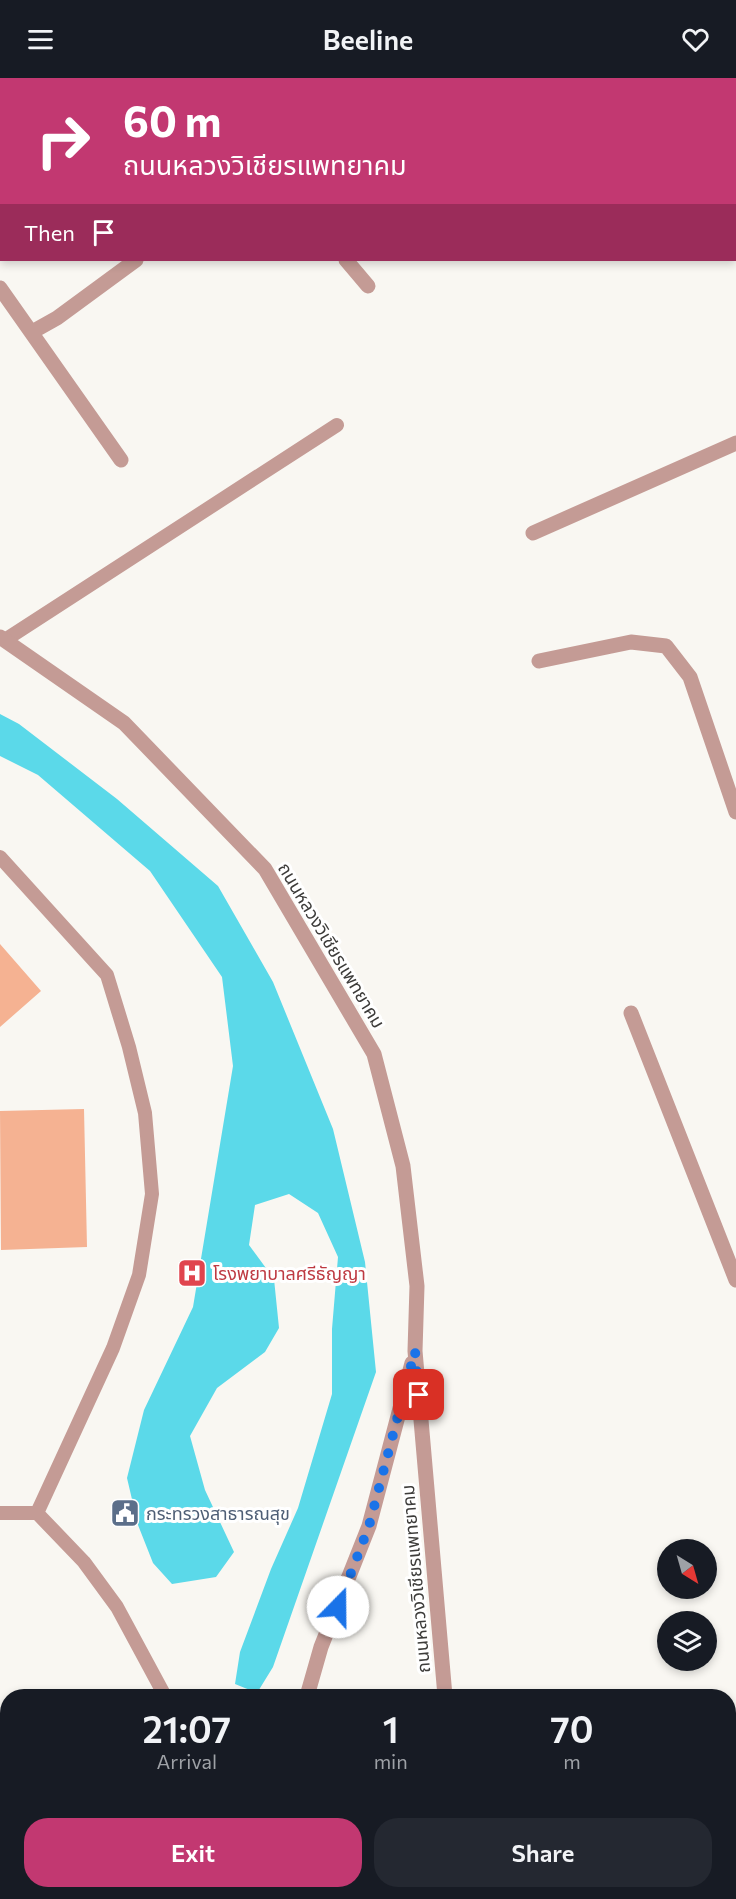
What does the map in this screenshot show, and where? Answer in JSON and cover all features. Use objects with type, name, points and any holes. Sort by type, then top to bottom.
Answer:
[{"type":"street","points":[[32,332],[57,318],[135,261]]},
{"type":"street","points":[[347,261],[368,286]]},
{"type":"street","points":[[0,288],[121,460]]},
{"type":"street","points":[[533,533],[736,443]]},
{"type":"street","name":"ถนนหลวงวิเชียรแพทยาคม","points":[[2,638],[124,723],[265,870],[374,1054],[403,1166],[417,1286],[415,1351],[444,1689]]},
{"type":"street","points":[[539,661],[631,642],[666,646],[690,677],[736,812]]},
{"type":"street","points":[[631,1013],[736,1280]]},
{"type":"street","name":"ถนนหลวงวิเชียรแพทยาคม","points":[[309,1689],[321,1647],[369,1526],[415,1351]]},
{"type":"lane","points":[[2,638],[337,425]]},
{"type":"lane","points":[[0,857],[107,975],[129,1047],[145,1113],[152,1194],[139,1275],[116,1337],[37,1513]]},
{"type":"lane","points":[[0,1513],[37,1513],[84,1562],[117,1607],[161,1689]]},
{"type":"water","points":[[0,714],[19,724],[117,799],[218,886],[273,982],[333,1129],[365,1262],[376,1372],[273,1667],[259,1689],[247,1689],[235,1684],[240,1652],[271,1569],[298,1508],[332,1394],[332,1329],[338,1257],[318,1213],[289,1194],[255,1205],[249,1245],[274,1279],[279,1328],[265,1352],[217,1388],[190,1436],[205,1490],[234,1552],[216,1577],[172,1584],[153,1563],[138,1525],[127,1478],[144,1410],[193,1307],[233,1066],[222,977],[150,871],[38,775],[0,756]]},
{"type":"building","points":[[0,944],[41,991],[0,1027]]},
{"type":"building","points":[[84,1109],[87,1247],[1,1250],[0,1111]]},
{"type":"place","name":"โรงพยาบาลศรีธัญญา","points":[[192,1273]]},
{"type":"place","name":"กระทรวงสาธารณสุข","points":[[125,1513]]},
{"type":"route","points":[[338,1607],[369,1526],[415,1351],[419,1395]]}]
